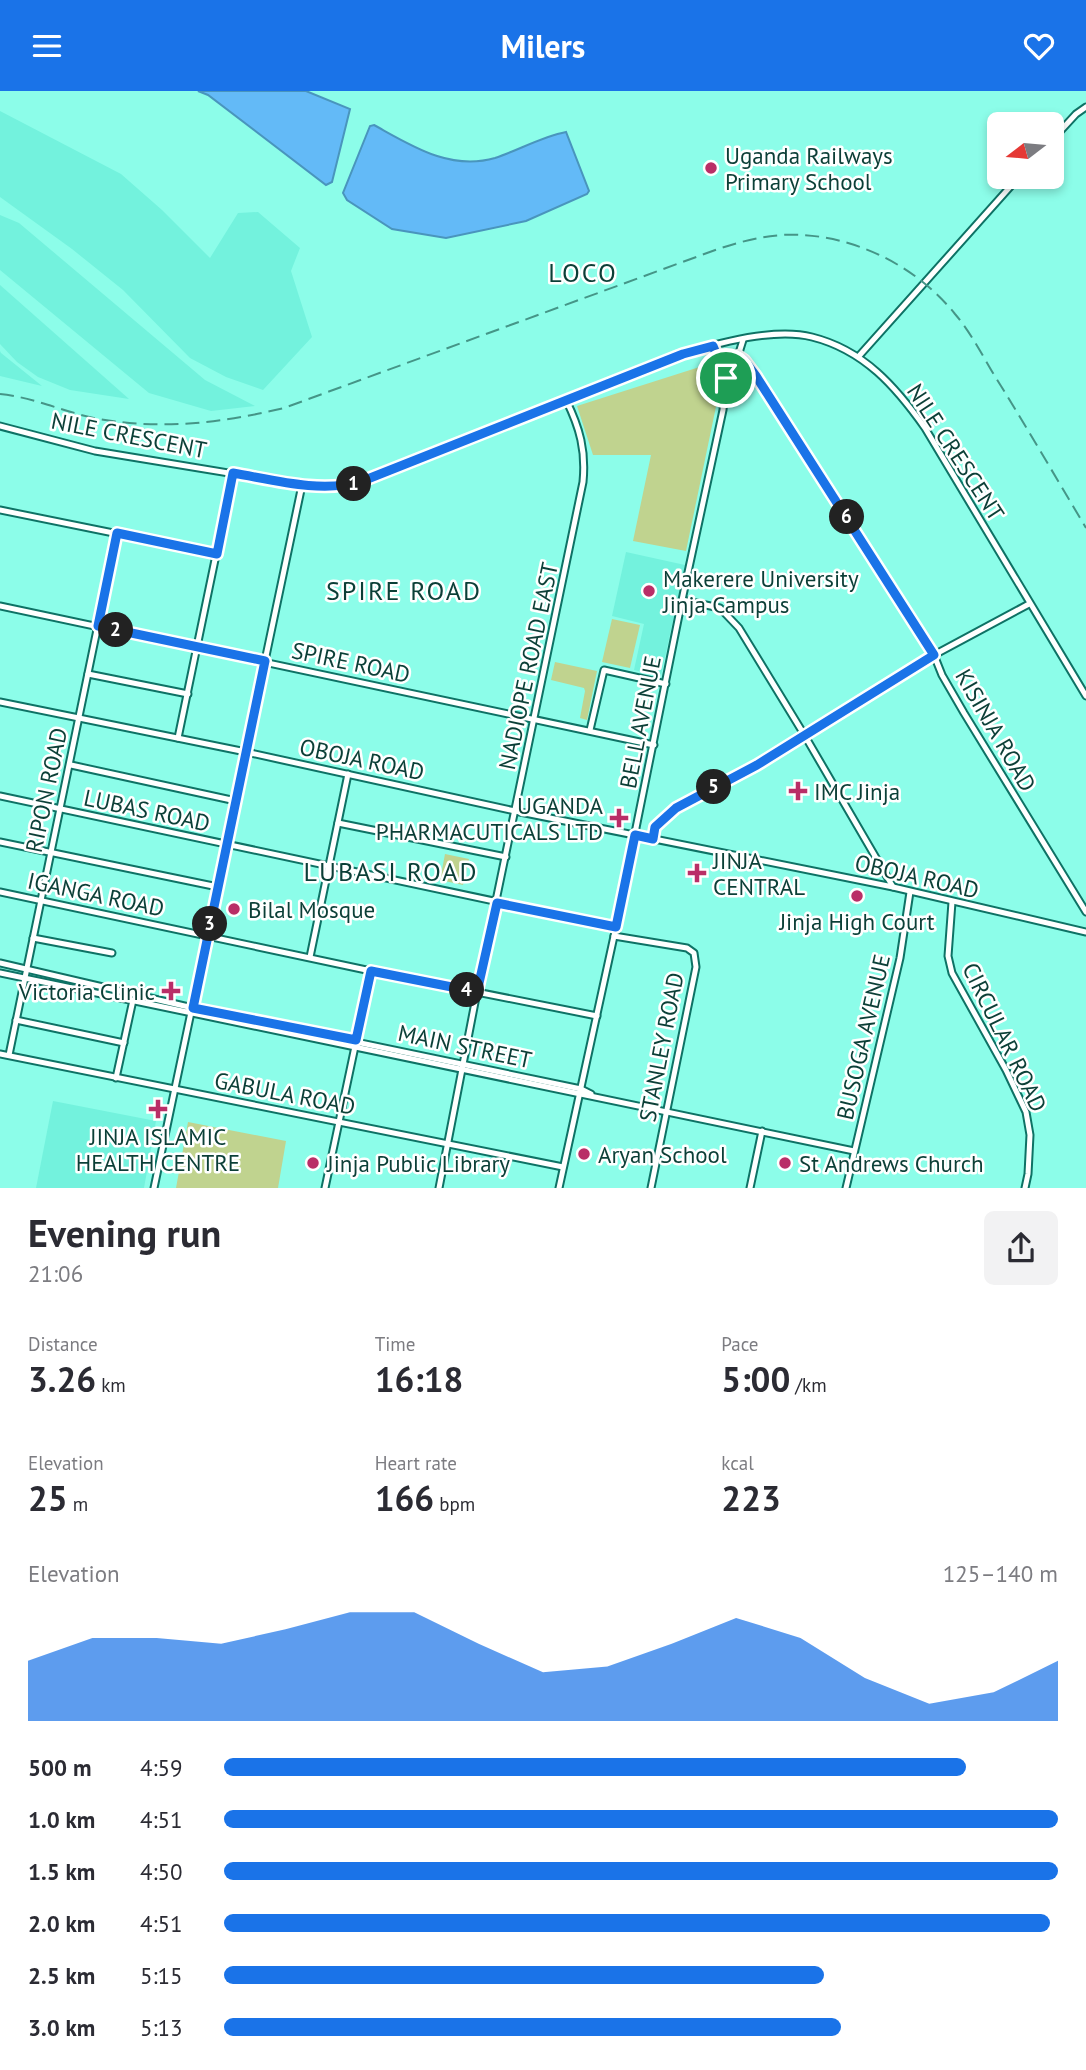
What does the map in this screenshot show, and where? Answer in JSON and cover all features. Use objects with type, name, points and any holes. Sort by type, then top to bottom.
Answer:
[{"type":"street","points":[[1064,127],[1086,107]]},
{"type":"street","points":[[859,356],[1008,189]]},
{"type":"street","name":"NILE CRESCENT","points":[[0,426],[94,451],[302,485],[335,487],[360,482],[683,354],[743,340],[797,334],[834,344],[859,356],[896,389],[925,429],[1085,693]]},
{"type":"street","points":[[726,378],[743,340]]},
{"type":"street","name":"BELL AVENUE","points":[[559,1188],[723,410],[726,378],[713,346]]},
{"type":"street","name":"KISINJA ROAD","points":[[738,356],[756,376],[934,655],[964,713],[1086,912]]},
{"type":"street","name":"NADIOPE ROAD EAST","points":[[439,1188],[583,482],[583,447],[576,420],[566,400]]},
{"type":"street","points":[[178,738],[233,473]]},
{"type":"street","points":[[154,1188],[302,485]]},
{"type":"street","points":[[0,510],[217,554]]},
{"type":"street","name":"RIPON ROAD","points":[[9,1055],[117,533]]},
{"type":"street","points":[[682,600],[712,605],[728,615],[738,628],[893,887]]},
{"type":"street","points":[[653,839],[655,827],[676,808],[757,765],[934,655],[1029,604]]},
{"type":"street","name":"SPIRE ROAD","points":[[0,605],[654,745]]},
{"type":"street","points":[[590,730],[604,670],[666,684]]},
{"type":"street","points":[[88,674],[188,694]]},
{"type":"street","name":"OBOJA ROAD","points":[[0,702],[515,811],[893,887],[1086,932]]},
{"type":"street","points":[[71,765],[236,801]]},
{"type":"street","points":[[310,957],[348,775]]},
{"type":"street","name":"LUBAS ROAD","points":[[0,796],[616,927]]},
{"type":"street","points":[[338,823],[506,856]]},
{"type":"street","points":[[0,842],[218,887]]},
{"type":"street","name":"IGANGA ROAD","points":[[0,892],[597,1016]]},
{"type":"street","name":"BUSOGA AVENUE","points":[[846,1188],[900,958],[910,892]]},
{"type":"street","name":"CIRCULAR ROAD","points":[[951,902],[948,956],[951,973],[1006,1070],[1029,1123],[1030,1154],[1026,1188]]},
{"type":"street","name":"STANLEY ROAD","points":[[614,936],[687,948],[694,953],[696,967],[651,1188]]},
{"type":"street","points":[[33,938],[112,953]]},
{"type":"street","name":"MAIN STREET","points":[[0,963],[355,1048],[463,1066]]},
{"type":"street","points":[[325,1188],[371,971]]},
{"type":"street","name":"MAIN STREET","points":[[0,973],[132,1000],[356,1040],[593,1095],[854,1151]]},
{"type":"street","points":[[116,1078],[132,1000]]},
{"type":"street","points":[[16,1020],[124,1042]]},
{"type":"street","name":"GABULA ROAD","points":[[0,1054],[563,1167]]},
{"type":"street","points":[[750,1188],[762,1131]]},
{"type":"shaded area","points":[[0,111],[121,174],[210,258],[238,213],[258,212],[300,248],[291,271],[312,337],[263,390],[226,377],[190,358],[123,290],[0,197]]},
{"type":"shaded area","points":[[0,215],[19,223],[205,380],[255,406],[211,411],[149,393],[0,270]]},
{"type":"shaded area","points":[[0,285],[129,399],[70,390],[38,377],[17,362],[0,344]]},
{"type":"shaded area","points":[[0,351],[1,353],[42,386],[0,376]]},
{"type":"shaded area","points":[[709,364],[718,397],[686,551],[633,541],[651,455],[593,455],[577,406]]},
{"type":"shaded area","name":"Makerere University Jinja Campus","points":[[626,552],[685,565],[661,676],[634,670],[644,624],[612,616]]},
{"type":"shaded area","points":[[612,619],[640,625],[630,668],[602,662]]},
{"type":"shaded area","points":[[555,662],[597,671],[587,720],[580,718],[584,688],[551,680]]},
{"type":"shaded area","points":[[445,854],[469,859],[463,885],[440,880]]},
{"type":"shaded area","points":[[53,1101],[156,1121],[144,1188],[36,1188]]},
{"type":"shaded area","points":[[188,1122],[286,1141],[278,1188],[176,1188]]},
{"type":"water","points":[[198,91],[306,91],[350,109],[332,182],[326,185],[208,95]]},
{"type":"water","points":[[374,125],[417,148],[447,159],[462,161],[495,158],[566,132],[589,191],[526,221],[446,238],[392,229],[347,200],[343,193],[370,126]]},
{"type":"railway","points":[[0,394],[25,398],[99,419],[146,424],[215,421],[261,413],[284,408],[718,249],[781,235],[830,238],[877,254],[899,266],[920,280],[962,322],[1086,528]]},
{"type":"place","name":"Uganda Railways Primary School","points":[[711,168]]},
{"type":"place","name":"Makerere University Jinja Campus","points":[[649,591]]},
{"type":"place","name":"IMC Jinja","points":[[798,791]]},
{"type":"place","name":"UGANDA PHARMACUTICALS LTD","points":[[619,818]]},
{"type":"place","name":"JINJA CENTRAL","points":[[697,873]]},
{"type":"place","name":"Jinja High Court","points":[[857,896]]},
{"type":"place","name":"Bilal Mosque","points":[[234,909]]},
{"type":"place","name":"Victoria Clinic","points":[[171,991]]},
{"type":"place","name":"JINJA ISLAMIC HEALTH CENTRE","points":[[158,1109]]},
{"type":"place","name":"Aryan School","points":[[584,1154]]},
{"type":"place","name":"Jinja Public Library","points":[[313,1163]]},
{"type":"place","name":"St Andrews Church","points":[[785,1163]]},
{"type":"district","name":"LOCO","points":[[583,272]]},
{"type":"district","name":"SPIRE ROAD","points":[[404,590]]},
{"type":"district","name":"LUBASI ROAD","points":[[391,871]]},
{"type":"route","points":[[713,346],[726,378],[738,356],[744,360],[934,655],[757,765],[676,808],[655,827],[653,839],[635,835],[616,927],[497,903],[477,992],[371,971],[356,1040],[193,1008],[265,661],[98,626],[117,533],[217,554],[233,473],[302,485],[345,486],[683,354],[713,346]]}]
